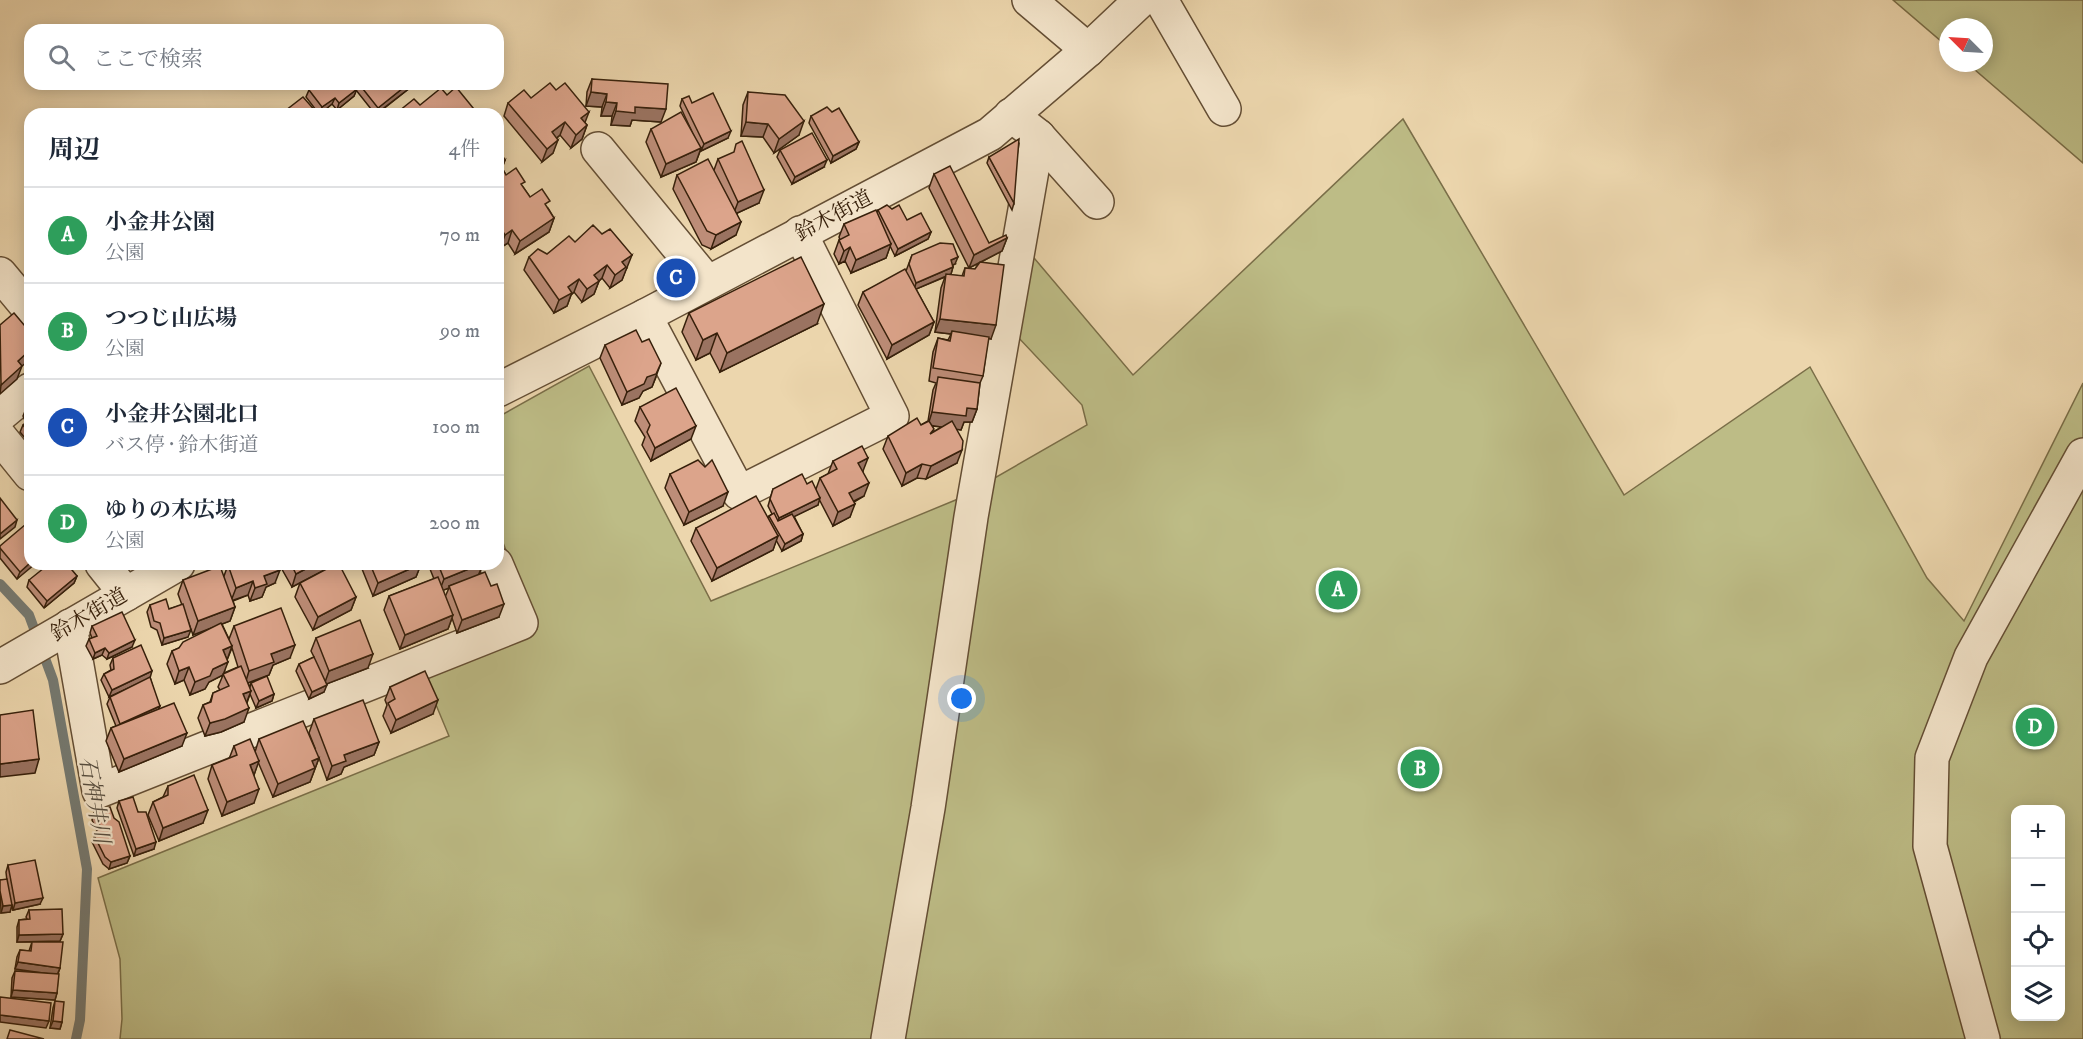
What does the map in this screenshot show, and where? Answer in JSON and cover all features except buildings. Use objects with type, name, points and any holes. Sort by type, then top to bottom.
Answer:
[{"type":"street","points":[[1029,0],[1088,50]]},
{"type":"street","name":"鈴木街道","points":[[504,387],[645,316],[990,134],[1088,50],[1141,0]]},
{"type":"street","points":[[1161,0],[1224,109]]},
{"type":"street","points":[[1011,114],[1038,136],[1097,202]]},
{"type":"street","points":[[888,1039],[928,808],[971,517],[1038,136]]},
{"type":"street","points":[[598,150],[707,282]]},
{"type":"street","points":[[645,316],[739,493],[892,416],[800,233]]},
{"type":"street","points":[[0,274],[24,303]]},
{"type":"street","points":[[0,415],[24,395]]},
{"type":"street","points":[[0,437],[24,467]]},
{"type":"street","points":[[1983,1039],[1930,846],[1932,758],[1971,657],[2083,455]]},
{"type":"street","points":[[107,570],[126,594]]},
{"type":"street","name":"鈴木街道","points":[[9,661],[168,570]]},
{"type":"street","points":[[65,629],[99,791],[521,623],[499,570]]},
{"type":"shaded area","points":[[1893,0],[2083,0],[2083,163],[1977,72],[1993,72],[1993,18],[1939,18],[1939,39]]},
{"type":"shaded area","points":[[1403,119],[1624,495],[1810,367],[1927,578],[1964,621],[2083,383],[2083,1039],[120,1039],[122,1019],[120,959],[98,878],[449,736],[424,676],[537,629],[504,545],[504,414],[589,366],[711,601],[958,499],[1087,425],[1082,405],[1016,335],[1029,252],[1133,375]]},
{"type":"waterway","name":"石神井川","points":[[0,584],[29,615],[53,680],[87,869],[80,1020],[76,1039]]},
{"type":"place","name":"小金井公園北口","points":[[676,278]]},
{"type":"place","name":"小金井公園","points":[[1338,590]]},
{"type":"place","name":"ゆりの木広場","points":[[2035,727]]},
{"type":"place","name":"つつじ山広場","points":[[1420,769]]}]
